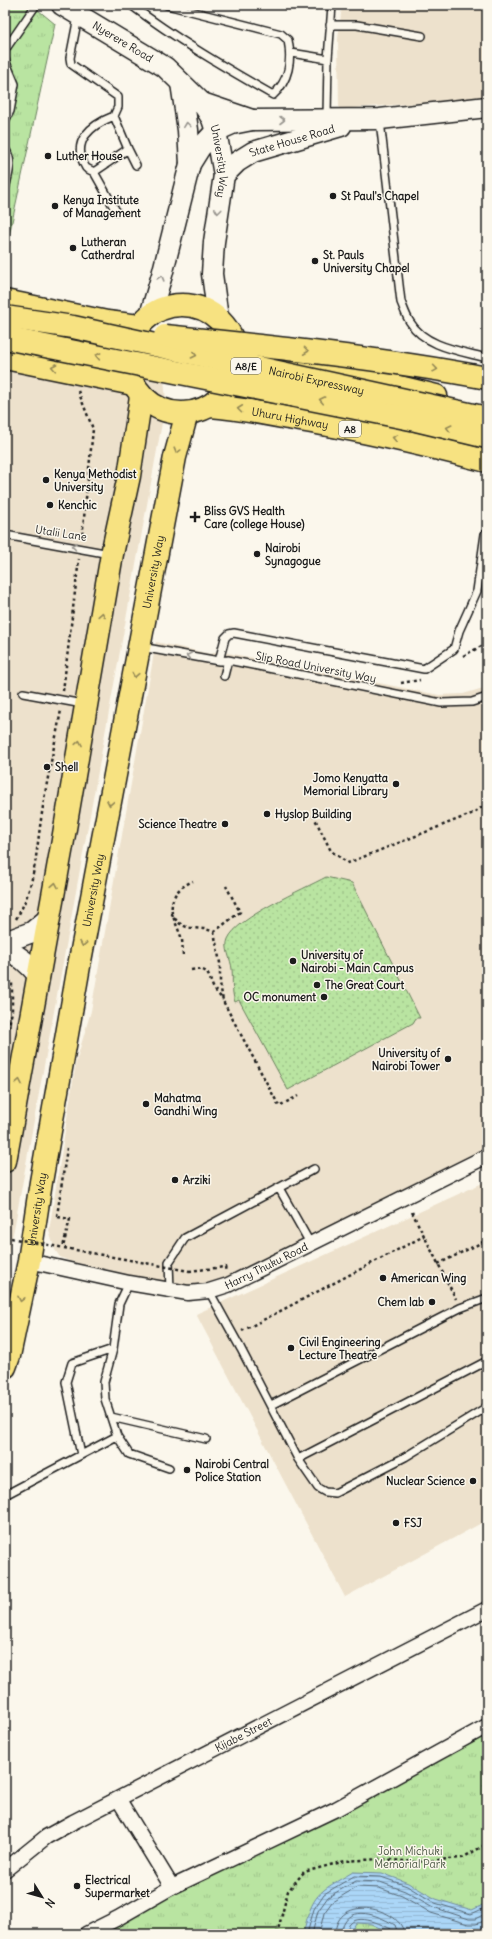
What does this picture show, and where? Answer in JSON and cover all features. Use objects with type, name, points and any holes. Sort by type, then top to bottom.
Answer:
[{"type":"highway","points":[[5,301],[107,322],[144,321],[170,307],[192,306],[206,310],[223,325],[262,354],[304,367],[369,380],[487,409]]},
{"type":"highway","name":"Nairobi Expressway","points":[[5,317],[73,327],[487,418]]},
{"type":"highway","points":[[5,1162],[39,976],[112,554],[129,476],[137,390],[128,355],[131,340],[144,321]]},
{"type":"highway","points":[[5,358],[137,390],[155,407],[172,413],[187,414],[210,406],[230,384],[236,367],[235,349],[223,325]]},
{"type":"highway","points":[[73,327],[274,347],[392,362],[487,378]]},
{"type":"highway","name":"Nairobi Expressway","points":[[5,338],[377,412],[487,437]]},
{"type":"highway","name":"Uhuru Highway","points":[[210,406],[242,409],[399,438],[487,461]]},
{"type":"highway","name":"University Way","points":[[5,1367],[9,1356],[29,1261],[41,1182],[78,974],[175,457],[187,414]]},
{"type":"street","name":"Nyerere Road","points":[[62,5],[164,67],[202,103],[216,131]]},
{"type":"street","points":[[181,83],[188,130],[190,164]]},
{"type":"street","points":[[202,103],[252,120]]},
{"type":"street","name":"State House Road","points":[[216,131],[232,124],[252,120],[374,119],[487,107]]},
{"type":"street","name":"State House Road","points":[[224,175],[237,162],[253,152],[374,119]]},
{"type":"street","name":"University Way","points":[[144,321],[162,275],[190,164],[200,148],[216,131]]},
{"type":"street","name":"University Way","points":[[216,131],[224,175],[215,235],[212,274],[223,325]]},
{"type":"street","points":[[5,942],[32,932],[49,918]]},
{"type":"street","points":[[5,949],[30,965],[39,976]]},
{"type":"street","name":"Harry Thuku Road","points":[[29,1261],[129,1283],[188,1294],[209,1291],[228,1285],[487,1156]]},
{"type":"street","name":"Kijabe Street","points":[[5,1870],[46,1837],[487,1609]]},
{"type":"street","points":[[86,1934],[118,1918],[172,1887],[336,1809],[487,1726]]},
{"type":"street","points":[[119,1800],[172,1887]]},
{"type":"lane","points":[[5,50],[36,5]]},
{"type":"lane","points":[[131,5],[159,26],[218,63],[273,94],[287,78],[291,53],[288,40],[281,34],[167,5]]},
{"type":"lane","points":[[327,120],[328,60],[332,5]]},
{"type":"lane","points":[[79,15],[70,58],[71,64],[118,97],[118,107],[114,116],[92,127],[86,134],[80,153],[86,168],[94,172],[116,211]]},
{"type":"lane","points":[[330,25],[357,25],[422,36]]},
{"type":"lane","points":[[291,53],[328,60]]},
{"type":"lane","points":[[5,60],[15,84],[10,111],[5,121]]},
{"type":"lane","points":[[114,116],[136,165]]},
{"type":"lane","points":[[374,119],[401,302],[410,323],[424,336],[440,346],[487,358]]},
{"type":"lane","points":[[5,149],[9,156],[10,163],[5,189]]},
{"type":"lane","points":[[94,172],[128,149]]},
{"type":"lane","points":[[219,661],[225,638],[229,634],[234,634],[424,669],[454,648],[477,591],[485,534]]},
{"type":"lane","name":"Utalii Lane","points":[[5,535],[81,547],[112,554]]},
{"type":"lane","name":"Slip Road University Way","points":[[140,647],[219,661],[228,660],[441,703],[472,702],[487,697]]},
{"type":"lane","points":[[224,676],[228,660]]},
{"type":"lane","points":[[23,693],[86,705]]},
{"type":"lane","points":[[170,1290],[169,1262],[185,1238],[314,1169]]},
{"type":"lane","points":[[279,1188],[310,1244]]},
{"type":"lane","points":[[129,1283],[119,1304],[113,1349],[104,1382],[105,1399],[117,1436],[129,1454],[169,1468]]},
{"type":"lane","points":[[209,1291],[271,1405],[298,1459],[318,1488],[325,1492],[335,1493],[405,1457],[487,1407]]},
{"type":"lane","points":[[271,1405],[460,1308],[487,1298]]},
{"type":"lane","points":[[81,1455],[66,1382],[68,1371],[72,1363],[113,1349]]},
{"type":"lane","points":[[298,1459],[487,1361]]},
{"type":"lane","points":[[111,1417],[206,1439]]},
{"type":"lane","points":[[5,1495],[117,1436]]},
{"type":"path","points":[[14,922],[26,904],[32,882],[42,811],[62,700],[81,547],[93,429],[77,388]]},
{"type":"path","points":[[313,815],[331,851],[348,863],[470,814],[487,804]]},
{"type":"path","points":[[183,955],[182,939],[172,914],[172,903],[179,889],[193,881]]},
{"type":"path","points":[[214,932],[240,912],[226,886]]},
{"type":"path","points":[[172,914],[179,923],[185,927],[193,929],[207,929],[214,932]]},
{"type":"path","points":[[214,932],[220,963],[220,984],[223,1001]]},
{"type":"path","points":[[191,970],[202,970],[208,973],[213,986],[223,1001],[279,1106],[298,1096]]},
{"type":"path","points":[[5,974],[12,982],[12,1012],[5,1040]]},
{"type":"path","points":[[412,1212],[460,1308]]},
{"type":"path","points":[[58,1217],[70,1219],[63,1247]]},
{"type":"path","points":[[240,1332],[424,1236]]},
{"type":"path","points":[[5,1237],[189,1271]]},
{"type":"path","points":[[438,1264],[487,1240]]},
{"type":"path","points":[[277,1934],[288,1892],[304,1872],[345,1861],[381,1859],[415,1862],[462,1858],[487,1844]]},
{"type":"shaded area","points":[[342,5],[487,5],[487,98],[339,109],[338,39]]},
{"type":"shaded area","points":[[5,338],[164,378],[166,401],[15,1224],[5,1270]]},
{"type":"shaded area","name":"University of Nairobi - Main Campus","points":[[156,642],[211,654],[218,651],[439,695],[463,694],[487,687],[487,1148],[220,1281],[205,1285],[191,1286],[177,1286],[69,1261],[60,1257],[55,1250],[49,1231],[76,1062],[91,1011]]},
{"type":"shaded area","points":[[487,1181],[487,1520],[345,1597],[196,1314]]},
{"type":"green space","points":[[5,5],[32,5],[55,24],[5,254]]},
{"type":"green space","name":"The Great Court","points":[[326,877],[352,883],[420,1018],[416,1018],[413,1023],[288,1090],[239,1000],[235,1002],[232,969],[227,950],[227,942],[234,931],[257,913]]},
{"type":"green space","name":"John Michuki Memorial Park","points":[[487,1727],[487,1934],[86,1934]]},
{"type":"water","points":[[353,1872],[382,1873],[408,1883],[436,1899],[472,1910],[487,1903],[487,1934],[393,1934],[371,1924],[356,1923],[349,1934],[303,1934],[310,1910],[318,1896],[331,1885]]},
{"type":"place","name":"Luther House","points":[[48,156]]},
{"type":"place","name":"St Paul's Chapel","points":[[333,196]]},
{"type":"place","name":"Kenya Institute of Management","points":[[55,206]]},
{"type":"place","name":"Lutheran Catherdral","points":[[73,248]]},
{"type":"place","name":"St. Pauls University Chapel","points":[[315,261]]},
{"type":"place","name":"Kenya Methodist University","points":[[46,480]]},
{"type":"place","name":"Kenchic","points":[[50,505]]},
{"type":"place","name":"Bliss GVS Health Care (college House)","points":[[195,517]]},
{"type":"place","name":"Nairobi Synagogue","points":[[257,554]]},
{"type":"place","name":"Shell","points":[[47,767]]},
{"type":"place","name":"Jomo Kenyatta Memorial Library","points":[[396,784]]},
{"type":"place","name":"Hyslop Building","points":[[267,814]]},
{"type":"place","name":"Science Theatre","points":[[225,824]]},
{"type":"place","name":"University of Nairobi - Main Campus","points":[[293,961]]},
{"type":"place","name":"The Great Court","points":[[317,985]]},
{"type":"place","name":"OC monument","points":[[324,997]]},
{"type":"place","name":"University of Nairobi Tower","points":[[448,1059]]},
{"type":"place","name":"Mahatma Gandhi Wing","points":[[146,1104]]},
{"type":"place","name":"Arziki","points":[[175,1180]]},
{"type":"place","name":"American Wing","points":[[383,1278]]},
{"type":"place","name":"Chem lab","points":[[432,1302]]},
{"type":"place","name":"Civil Engineering Lecture Theatre","points":[[291,1348]]},
{"type":"place","name":"Nairobi Central Police Station","points":[[187,1470]]},
{"type":"place","name":"Nuclear Science","points":[[473,1481]]},
{"type":"place","name":"FSJ","points":[[396,1523]]},
{"type":"place","name":"Electrical Supermarket","points":[[77,1886]]}]
